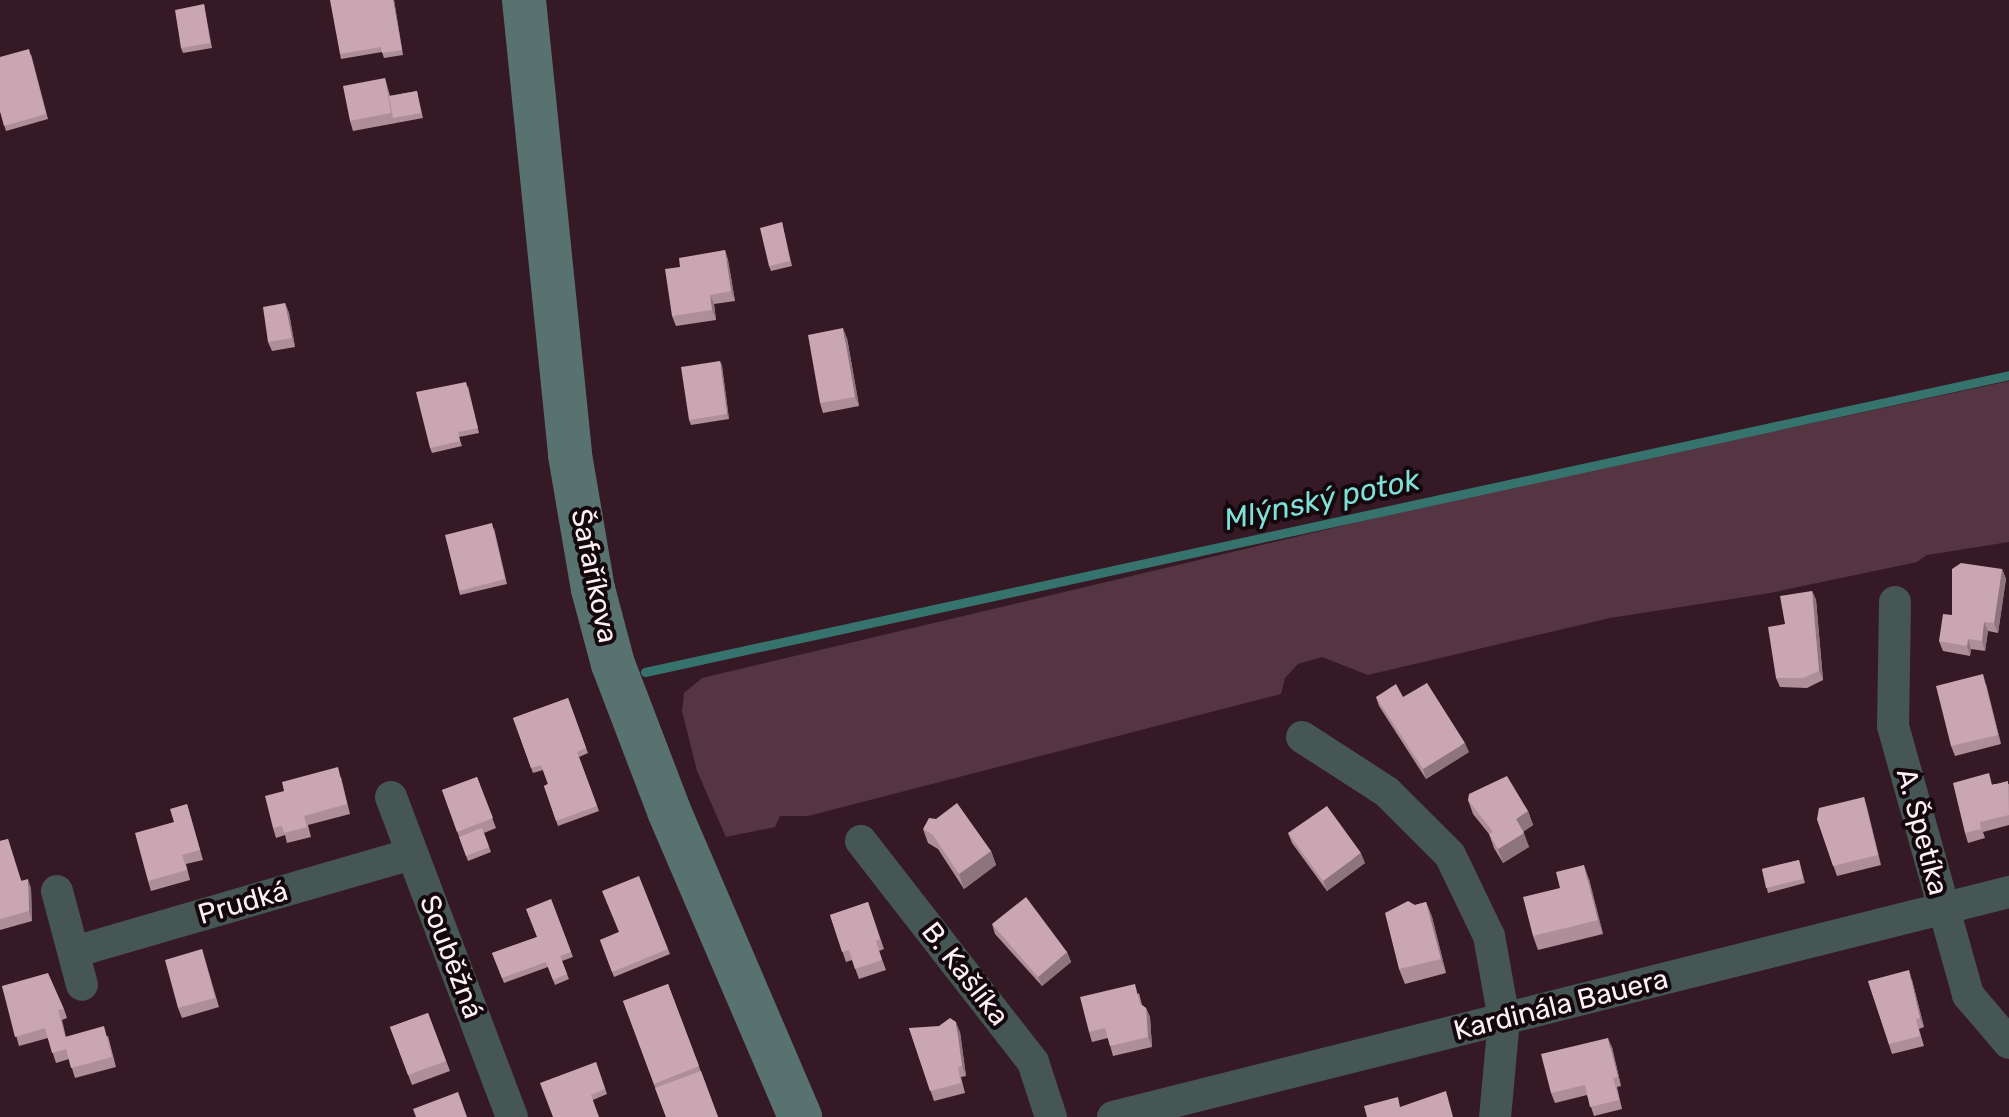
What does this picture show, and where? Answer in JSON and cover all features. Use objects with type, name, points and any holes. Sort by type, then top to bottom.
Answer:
[{"type":"street","name":"Šafaříkova","points":[[524,0],[570,455],[593,589],[613,664],[658,783],[800,1117]]},
{"type":"street","name":"A. Špetíka","points":[[1895,602],[1893,726],[1968,995],[2009,1043]]},
{"type":"street","points":[[1302,737],[1387,792],[1450,855],[1489,936],[1504,1019],[1495,1117]]},
{"type":"street","name":"Souběžná","points":[[391,797],[512,1117]]},
{"type":"street","name":"B. Kašlíka","points":[[861,841],[1033,1062],[1051,1117]]},
{"type":"street","name":"Prudká","points":[[74,952],[412,854]]},
{"type":"street","points":[[57,891],[82,985]]},
{"type":"street","name":"Kardinála Bauera","points":[[1113,1117],[2009,892]]},
{"type":"shaded area","points":[[2009,381],[2009,542],[1927,555],[1917,562],[1770,593],[1610,618],[1368,675],[1322,657],[1298,664],[1285,678],[1281,694],[808,816],[780,816],[775,827],[726,837],[697,771],[682,711],[684,693],[702,678],[1430,505]]},
{"type":"building","points":[[330,0],[393,0],[402,50],[382,53],[381,47],[340,54]]},
{"type":"building","points":[[204,4],[210,43],[181,48],[175,10]]},
{"type":"building","points":[[29,49],[46,114],[4,126],[0,111],[0,57]]},
{"type":"building","points":[[385,78],[391,113],[350,121],[343,86]]},
{"type":"building","points":[[417,91],[421,113],[393,118],[389,96]]},
{"type":"building","points":[[782,222],[790,261],[769,266],[760,228]]},
{"type":"building","points":[[725,250],[731,291],[710,295],[712,310],[672,316],[665,269],[680,267],[679,258]]},
{"type":"building","points":[[285,303],[292,338],[268,342],[263,307]]},
{"type":"building","points":[[843,328],[855,397],[820,403],[808,335]]},
{"type":"building","points":[[720,361],[727,414],[689,420],[681,367]]},
{"type":"building","points":[[466,382],[478,428],[458,432],[460,441],[430,448],[416,392]]},
{"type":"building","points":[[492,523],[505,579],[459,591],[445,535]]},
{"type":"building","points":[[1961,563],[2002,569],[1994,623],[1984,622],[1982,641],[1968,639],[1967,646],[1939,641],[1943,614],[1952,615],[1952,569]]},
{"type":"building","points":[[1812,591],[1819,671],[1803,678],[1776,678],[1768,627],[1785,624],[1780,596]]},
{"type":"building","points":[[1983,674],[1998,735],[1951,746],[1936,686]]},
{"type":"building","points":[[1427,683],[1465,743],[1423,769],[1376,697],[1396,684],[1403,697]]},
{"type":"building","points":[[568,698],[586,748],[577,752],[597,806],[556,821],[544,786],[548,784],[541,765],[531,768],[513,718]]},
{"type":"building","points":[[338,767],[347,804],[304,816],[307,827],[284,833],[282,826],[273,828],[265,796],[284,791],[282,782]]},
{"type":"building","points":[[1989,773],[1992,785],[2008,781],[2009,815],[1980,822],[1981,829],[1965,833],[1953,783]]},
{"type":"building","points":[[1507,776],[1528,811],[1516,819],[1524,833],[1498,849],[1489,834],[1493,832],[1468,800],[1469,794]]},
{"type":"building","points":[[477,777],[493,818],[457,832],[442,790]]},
{"type":"building","points":[[1864,797],[1878,855],[1833,866],[1817,819],[1819,808]]},
{"type":"building","points":[[957,803],[991,851],[959,874],[933,835],[923,829],[929,818],[936,819]]},
{"type":"building","points":[[187,804],[200,850],[182,855],[187,870],[148,881],[135,833],[174,822],[170,809]]},
{"type":"building","points":[[1327,806],[1361,853],[1323,881],[1288,833]]},
{"type":"building","points":[[482,828],[489,847],[466,856],[459,837]]},
{"type":"building","points":[[8,839],[21,881],[28,879],[29,911],[0,919],[0,841]]},
{"type":"building","points":[[1799,860],[1803,879],[1766,888],[1762,869]]},
{"type":"building","points":[[1584,865],[1598,920],[1533,936],[1523,897],[1560,888],[1556,872]]},
{"type":"building","points":[[639,876],[668,949],[612,972],[600,940],[619,932],[602,891]]},
{"type":"building","points":[[1026,897],[1067,952],[1038,977],[992,924]]},
{"type":"building","points":[[551,899],[571,952],[560,956],[567,974],[553,980],[546,962],[502,978],[492,953],[537,937],[526,909]]},
{"type":"building","points":[[1408,901],[1415,905],[1426,902],[1441,959],[1399,969],[1385,913]]},
{"type":"building","points":[[868,902],[880,939],[876,941],[882,960],[855,969],[849,950],[842,952],[830,915]]},
{"type":"building","points":[[202,949],[215,998],[178,1008],[165,960]]},
{"type":"building","points":[[1909,970],[1920,1018],[1916,1019],[1920,1036],[1889,1044],[1868,981]]},
{"type":"building","points":[[48,973],[64,1009],[58,1010],[65,1037],[104,1026],[112,1057],[71,1068],[66,1049],[52,1053],[45,1028],[15,1037],[2,986]]},
{"type":"building","points":[[668,984],[699,1066],[654,1084],[623,1001]]},
{"type":"building","points":[[1135,984],[1140,1004],[1146,1008],[1148,1037],[1110,1046],[1105,1028],[1089,1032],[1080,997]]},
{"type":"building","points":[[428,1013],[446,1061],[408,1075],[390,1027]]},
{"type":"building","points":[[950,1018],[956,1022],[961,1083],[930,1091],[909,1028],[939,1026]]},
{"type":"building","points":[[1608,1038],[1618,1077],[1613,1078],[1619,1100],[1590,1107],[1585,1085],[1551,1093],[1541,1054]]},
{"type":"building","points":[[596,1062],[605,1089],[591,1095],[599,1117],[553,1117],[540,1083]]},
{"type":"building","points":[[701,1071],[718,1117],[666,1117],[655,1088]]},
{"type":"building","points":[[1446,1091],[1453,1117],[1367,1117],[1364,1106],[1398,1097],[1400,1107]]},
{"type":"building","points":[[458,1092],[467,1117],[416,1117],[413,1109]]},
{"type":"waterway","name":"Mlýnský potok","points":[[645,672],[2009,375]]}]
